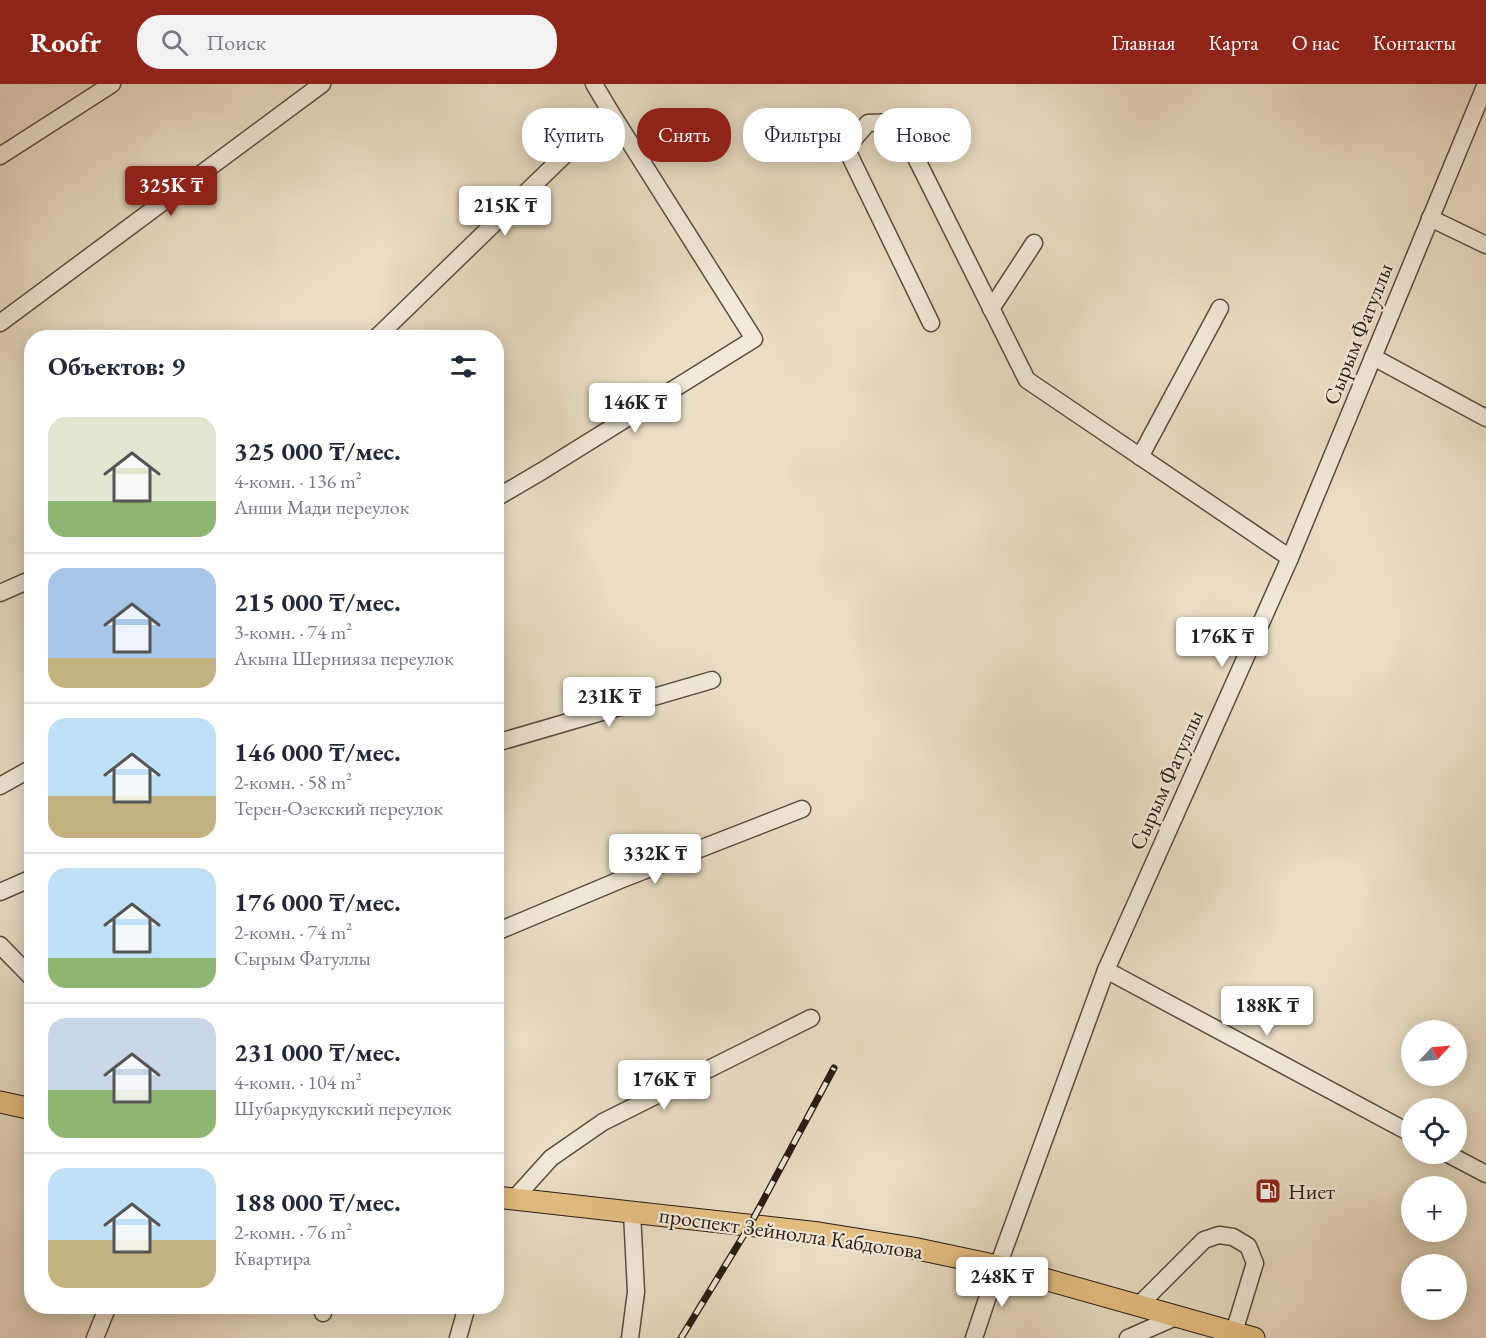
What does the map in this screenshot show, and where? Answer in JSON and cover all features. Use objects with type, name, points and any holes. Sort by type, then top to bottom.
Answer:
[{"type":"main road","points":[[0,1102],[24,1108]]},
{"type":"main road","name":"проспект Зейнолла Кабдолова","points":[[505,1198],[819,1233],[913,1248],[998,1266],[1254,1338]]},
{"type":"street","points":[[0,156],[112,84]]},
{"type":"street","points":[[0,323],[322,84]]},
{"type":"street","points":[[594,84],[608,108]]},
{"type":"street","name":"Сырым Фатуллы","points":[[974,1338],[1106,970],[1290,558],[1486,84]]},
{"type":"street","points":[[931,323],[846,148],[868,123],[898,122],[1027,380],[1290,558]]},
{"type":"street","points":[[504,493],[754,339],[625,135]]},
{"type":"street","points":[[384,330],[557,162]]},
{"type":"street","points":[[1430,218],[1486,245]]},
{"type":"street","points":[[991,309],[1034,243]]},
{"type":"street","points":[[1140,457],[1220,308]]},
{"type":"street","points":[[1373,357],[1486,418]]},
{"type":"street","points":[[0,594],[24,583]]},
{"type":"street","points":[[504,741],[712,680]]},
{"type":"street","points":[[0,786],[24,772]]},
{"type":"street","points":[[504,929],[801,809]]},
{"type":"street","points":[[0,892],[24,882]]},
{"type":"street","points":[[0,945],[24,970]]},
{"type":"street","points":[[1106,970],[1401,1128]]},
{"type":"street","points":[[505,1198],[551,1158],[603,1122],[811,1018]]},
{"type":"street","points":[[1467,1164],[1486,1174]]},
{"type":"street","points":[[630,1338],[636,1292],[632,1212]]},
{"type":"street","points":[[1139,1305],[1204,1240],[1219,1235],[1233,1237],[1248,1246],[1255,1263],[1234,1332]]},
{"type":"street","points":[[95,1338],[105,1314]]},
{"type":"street","points":[[458,1338],[464,1314]]},
{"type":"street","points":[[1128,1338],[1178,1316]]},
{"type":"railway","points":[[681,1338],[750,1225],[834,1068]]},
{"type":"place","name":"Ниет","points":[[1268,1191]]}]
